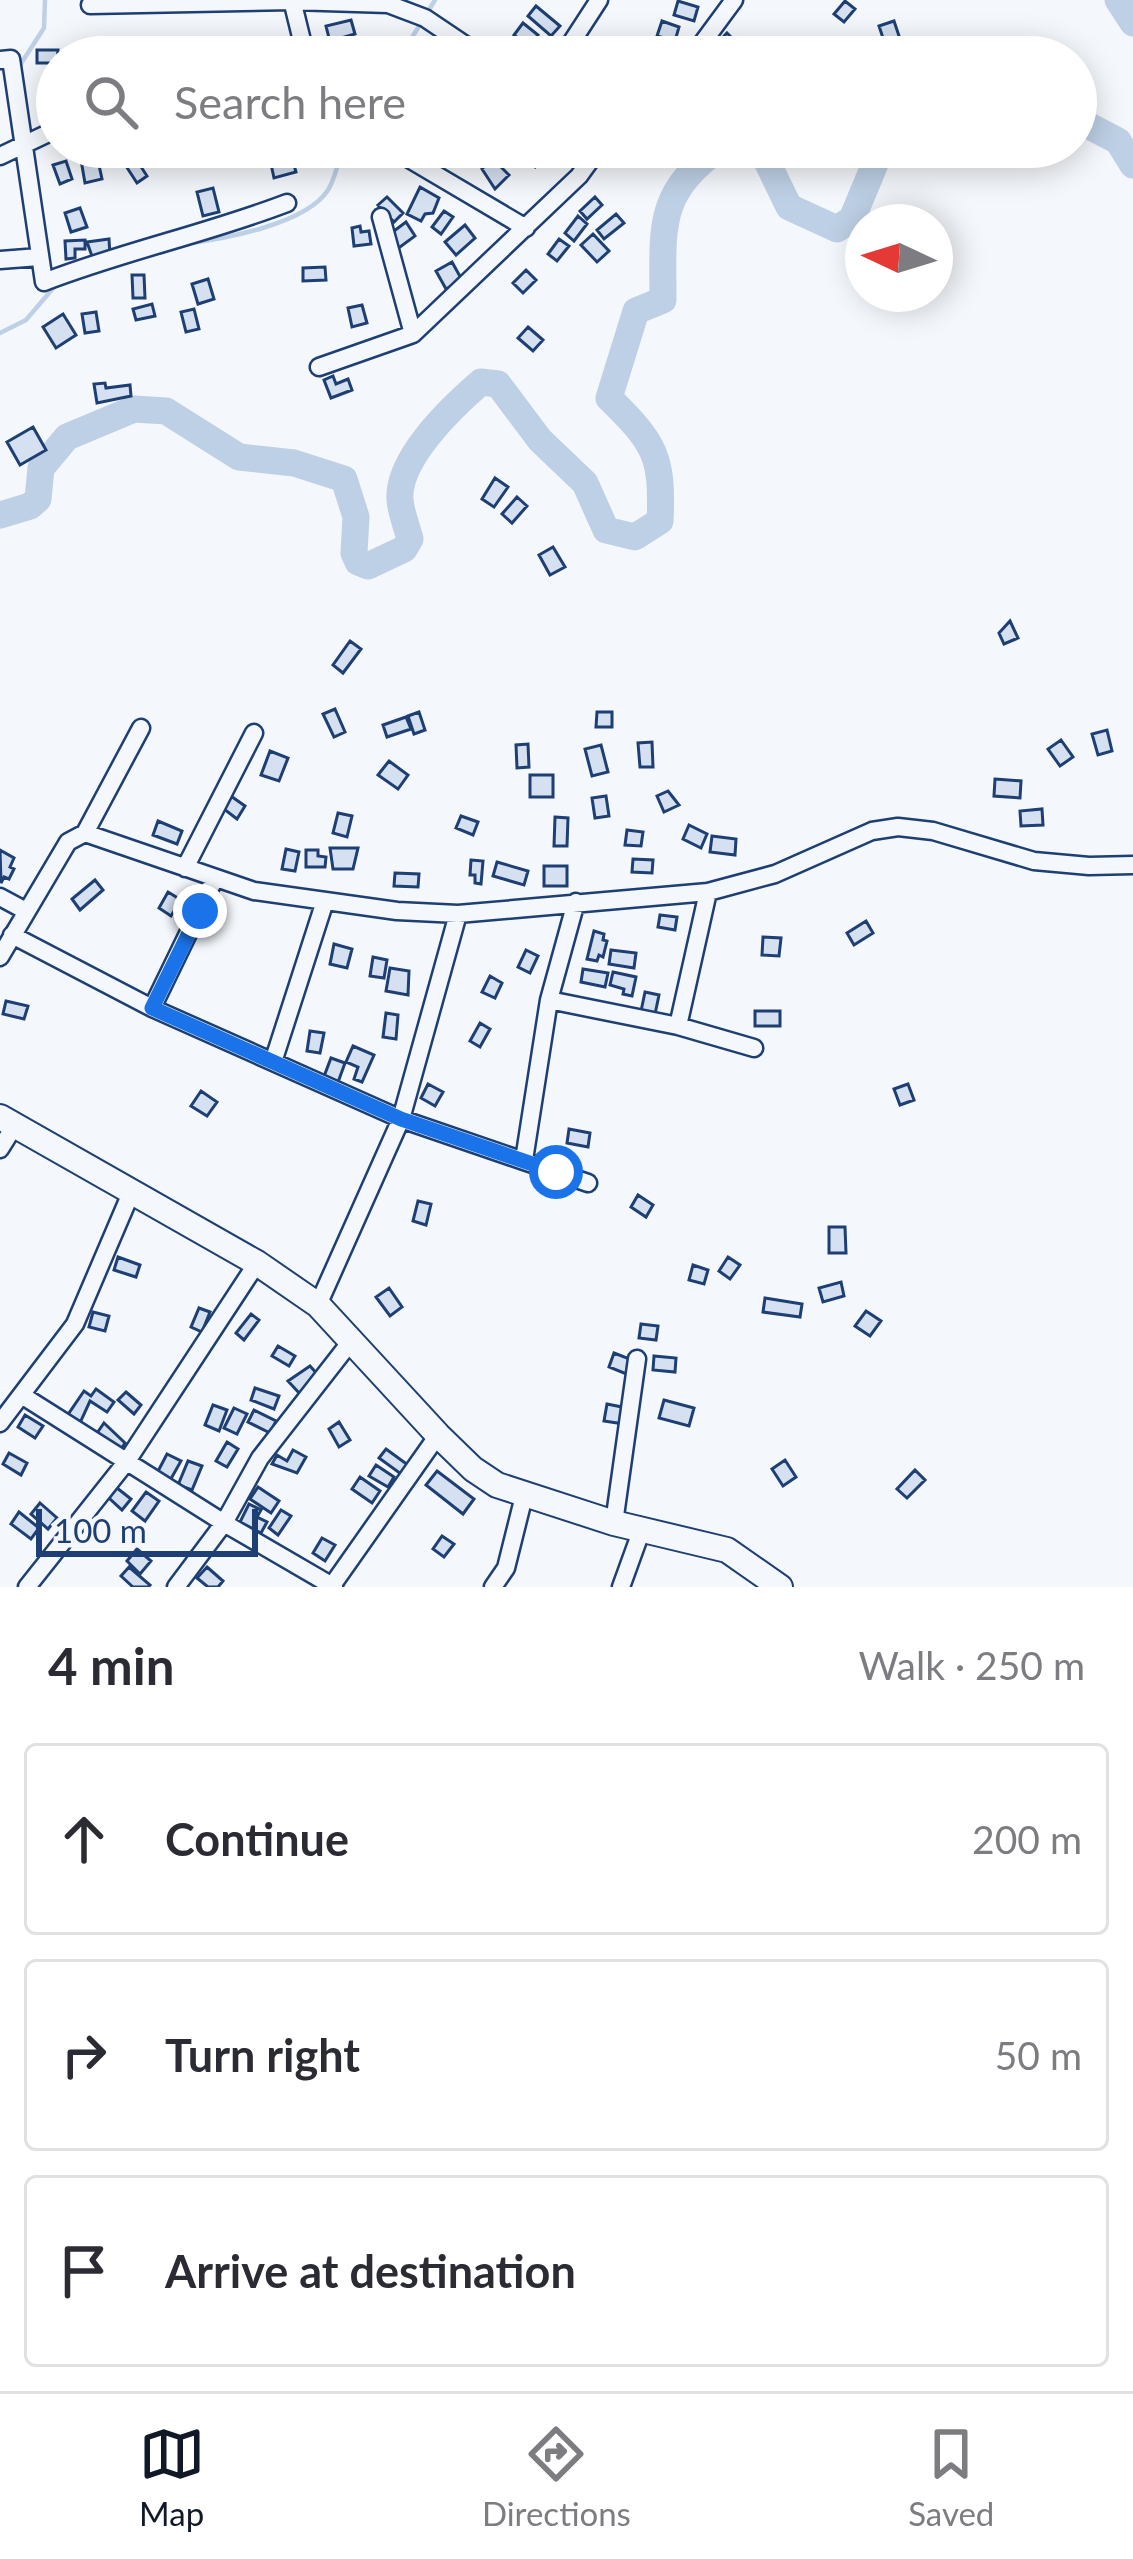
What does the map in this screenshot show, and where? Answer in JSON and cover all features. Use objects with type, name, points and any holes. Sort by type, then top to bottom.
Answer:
[{"type":"highway","points":[[7,1121],[256,1263],[318,1305],[473,1469],[524,1496],[727,1550],[780,1587]]},
{"type":"street","points":[[292,0],[301,36]]},
{"type":"street","points":[[90,5],[292,0],[388,4],[421,16],[451,36]]},
{"type":"street","points":[[575,36],[598,0]]},
{"type":"street","points":[[707,36],[734,0]]},
{"type":"street","points":[[0,60],[11,59],[44,282],[98,261],[216,230],[287,202]]},
{"type":"street","points":[[0,156],[36,140]]},
{"type":"street","points":[[425,168],[526,228]]},
{"type":"street","points":[[319,368],[413,334],[585,168]]},
{"type":"street","points":[[381,217],[413,334]]},
{"type":"street","points":[[0,260],[39,256]]},
{"type":"street","points":[[0,957],[68,842],[85,833],[141,728]]},
{"type":"street","points":[[185,868],[254,733]]},
{"type":"street","points":[[85,833],[254,891],[398,911],[458,914],[708,892],[775,874],[872,831],[898,827],[933,831],[1034,861],[1133,865]]},
{"type":"street","points":[[152,1008],[215,878]]},
{"type":"street","points":[[678,1026],[708,892]]},
{"type":"street","points":[[0,897],[26,911]]},
{"type":"street","points":[[273,1062],[325,901]]},
{"type":"street","points":[[524,1160],[549,1000],[576,902]]},
{"type":"street","points":[[318,1305],[401,1119],[458,914]]},
{"type":"street","points":[[12,935],[152,1008],[401,1119],[588,1183]]},
{"type":"street","points":[[549,1000],[678,1026],[754,1048]]},
{"type":"street","points":[[0,1150],[7,1121]]},
{"type":"street","points":[[0,1424],[75,1324],[131,1192]]},
{"type":"street","points":[[27,1587],[127,1461],[256,1263]]},
{"type":"street","points":[[176,1587],[224,1523],[260,1458],[352,1340]]},
{"type":"street","points":[[614,1523],[637,1359]]},
{"type":"street","points":[[23,1396],[333,1586],[438,1435]]},
{"type":"street","points":[[493,1587],[506,1568],[524,1496]]},
{"type":"street","points":[[621,1587],[642,1528]]},
{"type":"building","points":[[678,1],[698,7],[694,21],[674,15]]},
{"type":"building","points":[[845,1],[855,9],[844,22],[834,14]]},
{"type":"building","points":[[536,6],[560,26],[551,36],[528,16]]},
{"type":"building","points":[[351,20],[355,34],[328,36],[326,26]]},
{"type":"building","points":[[662,21],[679,27],[676,36],[657,36]]},
{"type":"building","points":[[894,21],[899,36],[882,36],[879,26]]},
{"type":"building","points":[[523,23],[538,35],[515,36]]},
{"type":"building","points":[[54,168],[68,168],[72,179],[60,184]]},
{"type":"building","points":[[82,168],[100,168],[102,179],[85,183]]},
{"type":"building","points":[[127,168],[142,168],[147,176],[137,183]]},
{"type":"building","points":[[272,168],[295,168],[296,172],[274,178]]},
{"type":"building","points":[[502,168],[509,175],[495,189],[482,169]]},
{"type":"building","points":[[420,187],[439,198],[433,213],[425,214],[421,221],[407,214]]},
{"type":"building","points":[[213,188],[219,212],[203,216],[197,192]]},
{"type":"building","points":[[387,197],[403,213],[394,222],[378,205]]},
{"type":"building","points":[[595,197],[602,205],[587,219],[580,211]]},
{"type":"building","points":[[80,208],[87,227],[71,232],[65,213]]},
{"type":"building","points":[[444,211],[453,217],[441,234],[432,227]]},
{"type":"building","points":[[616,214],[624,223],[604,239],[597,230]]},
{"type":"building","points":[[578,216],[587,224],[574,241],[565,233]]},
{"type":"building","points":[[406,222],[415,236],[396,250],[386,237]]},
{"type":"building","points":[[465,225],[475,238],[456,255],[445,242]]},
{"type":"building","points":[[360,226],[361,232],[369,231],[371,244],[354,246],[352,228]]},
{"type":"building","points":[[593,234],[609,251],[597,262],[581,245]]},
{"type":"building","points":[[109,239],[110,256],[94,262],[87,242]]},
{"type":"building","points":[[559,239],[569,246],[557,261],[548,254]]},
{"type":"building","points":[[85,240],[85,249],[75,249],[75,258],[66,259],[65,241]]},
{"type":"building","points":[[452,262],[462,280],[446,289],[436,271]]},
{"type":"building","points":[[325,267],[326,280],[303,281],[303,268]]},
{"type":"building","points":[[526,270],[536,280],[523,293],[513,283]]},
{"type":"building","points":[[132,275],[144,275],[145,298],[133,298]]},
{"type":"building","points":[[208,279],[214,299],[198,304],[192,284]]},
{"type":"building","points":[[152,304],[155,316],[136,320],[133,309]]},
{"type":"building","points":[[362,305],[367,323],[352,327],[348,308]]},
{"type":"building","points":[[194,309],[199,329],[186,332],[181,312]]},
{"type":"building","points":[[96,312],[99,331],[85,333],[82,314]]},
{"type":"building","points":[[63,314],[76,335],[56,348],[43,327]]},
{"type":"building","points":[[528,327],[543,340],[533,351],[518,338]]},
{"type":"building","points":[[333,376],[336,384],[348,379],[352,390],[331,398],[324,380]]},
{"type":"building","points":[[105,383],[106,388],[130,385],[131,396],[97,403],[94,384]]},
{"type":"building","points":[[33,427],[46,450],[20,465],[7,442]]},
{"type":"building","points":[[495,478],[508,487],[494,507],[482,499]]},
{"type":"building","points":[[517,497],[527,506],[512,523],[502,514]]},
{"type":"building","points":[[553,547],[565,567],[550,575],[539,555]]},
{"type":"building","points":[[1010,621],[1018,638],[1004,644],[999,633]]},
{"type":"building","points":[[350,641],[361,649],[343,673],[333,665]]},
{"type":"building","points":[[335,709],[345,732],[334,737],[323,714]]},
{"type":"building","points":[[419,712],[425,730],[414,734],[408,716]]},
{"type":"building","points":[[597,712],[612,712],[612,727],[596,727]]},
{"type":"building","points":[[406,717],[411,729],[387,737],[383,725]]},
{"type":"building","points":[[1107,730],[1112,751],[1098,755],[1092,734]]},
{"type":"building","points":[[1061,740],[1073,757],[1060,766],[1048,749]]},
{"type":"building","points":[[652,742],[653,767],[640,767],[638,743]]},
{"type":"building","points":[[528,744],[529,767],[517,768],[516,745]]},
{"type":"building","points":[[601,745],[608,772],[592,776],[585,749]]},
{"type":"building","points":[[270,751],[288,758],[279,781],[261,775]]},
{"type":"building","points":[[389,761],[408,775],[398,789],[378,775]]},
{"type":"building","points":[[530,775],[553,775],[553,797],[530,797]]},
{"type":"building","points":[[995,779],[1021,781],[1020,798],[994,796]]},
{"type":"building","points":[[668,791],[679,805],[664,812],[657,796]]},
{"type":"building","points":[[228,794],[245,806],[237,819],[220,806]]},
{"type":"building","points":[[606,796],[609,816],[595,818],[592,798]]},
{"type":"building","points":[[1042,809],[1043,825],[1021,826],[1020,811]]},
{"type":"building","points":[[338,813],[352,816],[347,837],[333,833]]},
{"type":"building","points":[[461,816],[478,822],[473,835],[456,828]]},
{"type":"building","points":[[555,817],[568,818],[567,846],[554,846]]},
{"type":"building","points":[[158,821],[182,831],[177,844],[153,835]]},
{"type":"building","points":[[689,825],[707,834],[701,848],[683,839]]},
{"type":"building","points":[[627,830],[643,832],[641,846],[625,845]]},
{"type":"building","points":[[712,836],[736,839],[735,855],[710,852]]},
{"type":"building","points":[[330,848],[358,848],[353,869],[333,869]]},
{"type":"building","points":[[286,849],[299,852],[295,871],[282,869]]},
{"type":"building","points":[[0,850],[14,858],[9,879],[4,877],[1,883]]},
{"type":"building","points":[[306,850],[318,850],[318,856],[326,857],[325,867],[306,867]]},
{"type":"building","points":[[633,859],[653,860],[652,873],[632,872]]},
{"type":"building","points":[[471,860],[483,861],[481,884],[470,875]]},
{"type":"building","points":[[497,862],[528,871],[524,885],[493,876]]},
{"type":"building","points":[[544,866],[567,866],[567,886],[544,886]]},
{"type":"building","points":[[395,873],[419,874],[418,887],[394,886]]},
{"type":"building","points":[[95,880],[103,890],[80,910],[72,899]]},
{"type":"building","points":[[168,892],[181,900],[171,916],[159,908]]},
{"type":"building","points":[[660,915],[677,917],[675,930],[658,927]]},
{"type":"building","points":[[866,921],[873,933],[854,945],[847,933]]},
{"type":"building","points":[[594,931],[604,934],[607,941],[597,961],[587,959]]},
{"type":"building","points":[[763,937],[781,938],[779,956],[762,955]]},
{"type":"building","points":[[334,944],[352,949],[347,968],[330,964]]},
{"type":"building","points":[[526,950],[538,956],[530,973],[518,967]]},
{"type":"building","points":[[611,950],[636,953],[634,968],[609,964]]},
{"type":"building","points":[[373,957],[387,960],[384,978],[370,976]]},
{"type":"building","points":[[390,968],[409,971],[408,995],[386,991]]},
{"type":"building","points":[[583,969],[608,973],[605,987],[581,982]]},
{"type":"building","points":[[613,972],[636,977],[632,996],[610,985]]},
{"type":"building","points":[[490,976],[502,983],[495,998],[482,992]]},
{"type":"building","points":[[645,992],[659,995],[654,1019],[640,1016]]},
{"type":"building","points":[[6,1001],[28,1006],[24,1019],[3,1014]]},
{"type":"building","points":[[755,1011],[780,1011],[780,1026],[755,1026]]},
{"type":"building","points":[[386,1013],[398,1015],[396,1039],[383,1037]]},
{"type":"building","points":[[480,1023],[490,1029],[480,1047],[470,1041]]},
{"type":"building","points":[[310,1031],[324,1033],[320,1053],[307,1051]]},
{"type":"building","points":[[353,1046],[374,1055],[362,1082],[354,1079],[358,1067],[346,1062]]},
{"type":"building","points":[[331,1058],[345,1063],[337,1085],[323,1079]]},
{"type":"building","points":[[428,1084],[443,1092],[435,1106],[421,1098]]},
{"type":"building","points":[[908,1084],[914,1100],[900,1105],[894,1089]]},
{"type":"building","points":[[201,1091],[217,1102],[207,1116],[191,1106]]},
{"type":"building","points":[[569,1129],[590,1133],[588,1147],[567,1143]]},
{"type":"building","points":[[638,1195],[653,1205],[646,1217],[631,1207]]},
{"type":"building","points":[[418,1201],[431,1204],[426,1225],[413,1221]]},
{"type":"building","points":[[829,1227],[845,1227],[846,1253],[829,1253]]},
{"type":"building","points":[[118,1257],[140,1265],[136,1277],[114,1270]]},
{"type":"building","points":[[728,1257],[740,1265],[730,1279],[719,1271]]},
{"type":"building","points":[[693,1265],[708,1270],[704,1284],[689,1280]]},
{"type":"building","points":[[841,1282],[844,1296],[823,1302],[819,1288]]},
{"type":"building","points":[[389,1288],[402,1307],[390,1316],[376,1297]]},
{"type":"building","points":[[765,1298],[802,1304],[800,1317],[763,1312]]},
{"type":"building","points":[[199,1308],[210,1312],[202,1332],[191,1327]]},
{"type":"building","points":[[866,1311],[881,1321],[870,1336],[855,1326]]},
{"type":"building","points":[[93,1312],[109,1316],[105,1331],[89,1327]]},
{"type":"building","points":[[251,1314],[259,1320],[244,1340],[236,1333]]},
{"type":"building","points":[[641,1324],[658,1326],[656,1340],[639,1338]]},
{"type":"building","points":[[278,1346],[295,1356],[289,1366],[272,1356]]},
{"type":"building","points":[[614,1353],[635,1361],[629,1375],[609,1367]]},
{"type":"building","points":[[654,1356],[676,1358],[675,1372],[653,1370]]},
{"type":"building","points":[[310,1366],[319,1376],[301,1395],[288,1381]]},
{"type":"building","points":[[255,1388],[279,1396],[274,1409],[251,1400]]},
{"type":"building","points":[[96,1389],[114,1402],[107,1412],[90,1401],[79,1425],[67,1416],[84,1391],[91,1396]]},
{"type":"building","points":[[126,1392],[141,1405],[134,1414],[118,1400]]},
{"type":"building","points":[[664,1400],[694,1408],[689,1426],[659,1418]]},
{"type":"building","points":[[607,1404],[627,1408],[624,1424],[604,1421]]},
{"type":"building","points":[[213,1405],[227,1410],[219,1431],[205,1425]]},
{"type":"building","points":[[234,1408],[247,1414],[237,1434],[224,1428]]},
{"type":"building","points":[[254,1410],[276,1421],[270,1433],[248,1422]]},
{"type":"building","points":[[25,1415],[43,1426],[35,1438],[18,1427]]},
{"type":"building","points":[[339,1422],[350,1440],[339,1447],[329,1429]]},
{"type":"building","points":[[104,1423],[125,1443],[117,1455],[95,1436]]},
{"type":"building","points":[[227,1442],[238,1449],[227,1467],[216,1461]]},
{"type":"building","points":[[386,1449],[408,1465],[401,1474],[379,1458]]},
{"type":"building","points":[[293,1450],[306,1457],[297,1473],[272,1464],[277,1455],[287,1461]]},
{"type":"building","points":[[9,1453],[27,1463],[21,1475],[3,1464]]},
{"type":"building","points":[[167,1454],[181,1461],[168,1484],[155,1477]]},
{"type":"building","points":[[785,1460],[796,1477],[783,1486],[772,1469]]},
{"type":"building","points":[[188,1461],[202,1466],[192,1490],[178,1485]]},
{"type":"building","points":[[376,1465],[394,1477],[388,1487],[369,1476]]},
{"type":"building","points":[[915,1470],[925,1480],[907,1498],[897,1489]]},
{"type":"building","points":[[437,1471],[474,1499],[463,1514],[426,1485]]},
{"type":"building","points":[[360,1477],[380,1491],[372,1503],[352,1489]]},
{"type":"building","points":[[258,1487],[279,1501],[271,1513],[250,1499]]},
{"type":"building","points":[[117,1488],[131,1499],[122,1510],[109,1498]]},
{"type":"building","points":[[146,1492],[159,1501],[145,1521],[132,1511]]},
{"type":"building","points":[[40,1503],[57,1518],[48,1529],[31,1514]]},
{"type":"building","points":[[249,1504],[261,1510],[257,1517],[267,1522],[261,1533],[240,1522]]},
{"type":"building","points":[[281,1510],[291,1516],[278,1535],[269,1528]]},
{"type":"building","points":[[19,1512],[39,1528],[31,1539],[11,1524]]},
{"type":"building","points":[[442,1536],[454,1544],[444,1557],[433,1549]]},
{"type":"building","points":[[322,1538],[335,1545],[325,1561],[313,1553]]},
{"type":"building","points":[[137,1549],[151,1561],[140,1574],[127,1561]]},
{"type":"building","points":[[129,1567],[150,1585],[133,1587],[121,1576]]},
{"type":"building","points":[[207,1567],[223,1581],[218,1587],[208,1587],[197,1578]]},
{"type":"waterway","points":[[39,36],[44,28],[45,0]]},
{"type":"waterway","points":[[413,36],[435,0]]},
{"type":"waterway","points":[[1118,0],[1133,23]]},
{"type":"waterway","points":[[20,65],[36,40]]},
{"type":"waterway","points":[[1097,130],[1118,141],[1133,165]]},
{"type":"waterway","points":[[191,243],[246,233],[303,212],[328,190],[337,168]]},
{"type":"waterway","points":[[0,515],[38,499],[41,468],[67,437],[134,409],[166,411],[239,457],[294,463],[344,479],[356,517],[354,553],[358,562],[368,566],[404,549],[410,539],[400,500],[407,468],[428,435],[481,382],[498,384],[540,440],[585,483],[606,530],[635,537],[660,521],[660,481],[646,440],[609,398],[636,311],[663,300],[668,213],[674,196],[696,168]]},
{"type":"waterway","points":[[770,168],[789,207],[837,229],[852,219],[873,168]]},
{"type":"waterway","points":[[0,333],[26,320],[55,286]]},
{"type":"route","points":[[200,911],[152,1008],[401,1119],[556,1172]]}]
